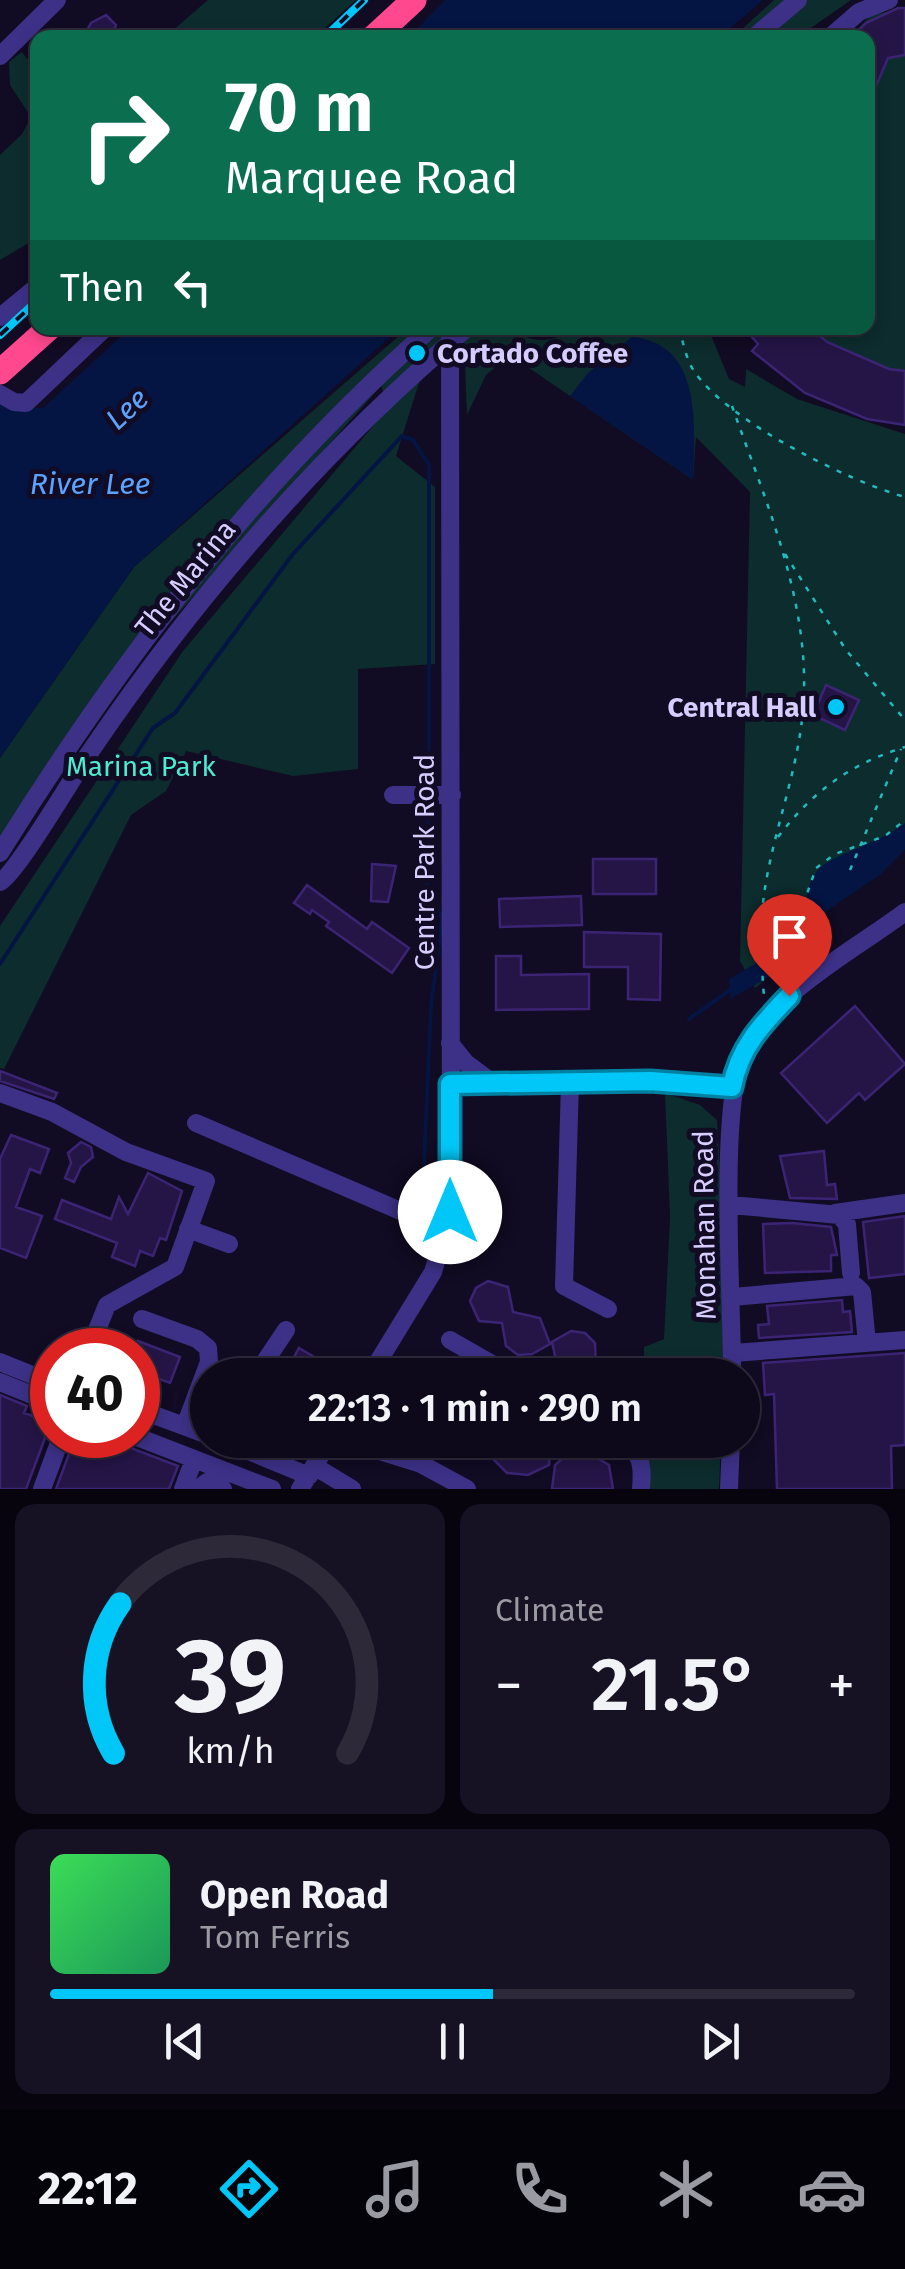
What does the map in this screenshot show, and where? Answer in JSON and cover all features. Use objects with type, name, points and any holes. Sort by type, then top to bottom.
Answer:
[{"type":"highway","points":[[382,30],[414,0]]},
{"type":"highway","points":[[0,372],[41,335]]},
{"type":"street","points":[[0,56],[57,0]]},
{"type":"street","points":[[763,30],[798,0]]},
{"type":"street","points":[[839,30],[859,12],[889,0]]},
{"type":"street","points":[[0,317],[30,293]]},
{"type":"street","points":[[2,396],[26,402],[98,335]]},
{"type":"street","name":"The Marina","points":[[0,854],[137,646],[196,572],[354,399],[423,335]]},
{"type":"street","name":"The Marina","points":[[0,882],[154,660],[217,579],[333,449],[450,335]]},
{"type":"street","name":"Centre Park Road","points":[[380,1358],[433,1272],[447,1230],[452,795],[451,335]]},
{"type":"street","points":[[392,794],[452,795]]},
{"type":"street","name":"Monahan Road","points":[[732,1358],[732,1087],[744,1050],[778,1007],[818,972],[905,912]]},
{"type":"street","points":[[450,1043],[466,1063],[494,1084]]},
{"type":"street","points":[[450,1084],[650,1081],[732,1087]]},
{"type":"street","points":[[570,1083],[564,1286],[608,1309]]},
{"type":"street","points":[[0,1093],[52,1112],[126,1152],[206,1180],[175,1267],[108,1304],[98,1328]]},
{"type":"street","points":[[196,1123],[447,1230]]},
{"type":"street","points":[[731,1205],[836,1212],[905,1203]]},
{"type":"street","points":[[836,1212],[847,1224],[850,1273]]},
{"type":"street","points":[[188,1230],[229,1244]]},
{"type":"street","points":[[733,1296],[856,1286],[862,1292],[866,1343]]},
{"type":"street","points":[[142,1320],[191,1329],[210,1354],[185,1426]]},
{"type":"street","points":[[267,1358],[286,1330]]},
{"type":"street","points":[[450,1340],[481,1358]]},
{"type":"street","points":[[732,1353],[905,1340]]},
{"type":"street","points":[[0,1362],[30,1375]]},
{"type":"street","points":[[0,1382],[30,1394]]},
{"type":"street","points":[[160,1417],[190,1428]]},
{"type":"street","points":[[160,1446],[272,1489]]},
{"type":"street","points":[[42,1489],[53,1458]]},
{"type":"street","points":[[264,1458],[308,1477],[352,1489]]},
{"type":"street","points":[[402,1458],[421,1464],[461,1488]]},
{"type":"street","points":[[640,1458],[641,1489]]},
{"type":"street","points":[[729,1489],[730,1458]]},
{"type":"street","points":[[183,1489],[194,1460]]},
{"type":"street","points":[[198,1489],[206,1482],[224,1489]]},
{"type":"path","points":[[681,335],[693,370],[732,406],[800,454],[905,497]]},
{"type":"path","points":[[732,406],[782,548],[796,601],[805,671],[795,767],[767,878],[760,946],[763,981]]},
{"type":"path","points":[[782,548],[846,650],[905,720]]},
{"type":"path","points":[[778,838],[820,788],[855,765],[903,747]]},
{"type":"path","points":[[850,870],[903,747]]},
{"type":"path","points":[[760,946],[780,946],[792,931],[816,868],[836,854],[858,850],[905,820]]},
{"type":"green space","points":[[208,0],[356,0],[323,30],[173,30]]},
{"type":"green space","points":[[774,0],[851,0],[808,30],[741,30]]},
{"type":"green space","points":[[905,8],[905,425],[862,416],[823,400],[752,351],[758,343],[752,335],[875,335],[875,30],[857,30],[871,15]]},
{"type":"green space","points":[[22,52],[30,63],[30,115],[10,85],[9,62]]},
{"type":"green space","points":[[30,119],[30,242],[0,260],[0,155],[22,134]]},
{"type":"green space","name":"Marina Park","points":[[400,335],[458,335],[423,370],[396,456],[435,487],[435,664],[358,669],[358,769],[293,776],[186,751],[166,791],[131,815],[4,1069],[0,1068],[0,926],[183,651],[390,406],[381,386],[159,635],[0,860],[0,758],[134,567]]},
{"type":"green space","points":[[468,335],[524,335],[543,340],[561,335],[711,335],[729,379],[745,387],[746,369],[797,399],[905,434],[905,849],[825,913],[775,971],[755,988],[740,961],[750,492],[696,437],[693,480],[510,355],[486,375],[467,415],[464,339]]},
{"type":"green space","points":[[665,1093],[700,1105],[717,1120],[723,1221],[723,1358],[644,1358],[644,1347],[664,1339],[670,1217]]},
{"type":"green space","points":[[647,1458],[720,1458],[719,1489],[643,1489]]},
{"type":"water","points":[[445,0],[763,0],[728,30],[416,30]]},
{"type":"water","name":"River Lee","points":[[122,335],[392,335],[134,567],[0,758],[0,396],[27,408],[43,408]]},
{"type":"water","points":[[632,337],[655,343],[672,354],[683,371],[693,413],[693,480],[570,396],[588,373]]},
{"type":"water","points":[[905,823],[905,849],[881,874],[824,913],[771,976],[730,999],[729,979],[782,946],[797,927],[817,871]]},
{"type":"building","points":[[905,8],[905,55],[888,58],[875,89],[875,30],[859,30],[866,23]]},
{"type":"building","points":[[106,15],[116,25],[114,30],[87,30],[91,23]]},
{"type":"building","points":[[750,335],[819,335],[889,369],[905,371],[905,425],[867,419],[805,393],[752,351],[758,344]]},
{"type":"building","name":"Central Hall","points":[[826,685],[859,700],[845,730],[813,715]]},
{"type":"building","points":[[593,859],[656,859],[656,894],[593,894]]},
{"type":"building","points":[[372,864],[396,866],[388,902],[371,901]]},
{"type":"building","points":[[307,885],[367,929],[372,922],[409,948],[392,973],[326,926],[329,922],[294,903]]},
{"type":"building","points":[[581,896],[582,925],[500,927],[499,899]]},
{"type":"building","points":[[584,932],[661,934],[660,1000],[628,999],[628,967],[584,967]]},
{"type":"building","points":[[496,956],[521,956],[521,975],[589,974],[589,1009],[496,1010]]},
{"type":"building","points":[[855,1006],[905,1064],[865,1100],[859,1093],[827,1123],[781,1073]]},
{"type":"building","points":[[0,1071],[57,1093],[54,1099],[0,1081]]},
{"type":"building","points":[[11,1135],[49,1149],[40,1173],[30,1169],[16,1207],[42,1216],[26,1258],[0,1248],[0,1159]]},
{"type":"building","points":[[81,1142],[91,1147],[93,1157],[81,1167],[74,1182],[65,1178],[71,1163],[68,1153]]},
{"type":"building","points":[[824,1151],[827,1185],[835,1184],[837,1199],[790,1198],[780,1156]]},
{"type":"building","points":[[148,1173],[182,1191],[166,1240],[160,1238],[153,1256],[140,1251],[135,1266],[112,1257],[117,1243],[55,1219],[62,1200],[111,1219],[119,1197],[128,1214]]},
{"type":"building","points":[[905,1216],[905,1274],[869,1278],[863,1222]]},
{"type":"building","points":[[763,1224],[831,1227],[837,1255],[831,1255],[831,1271],[765,1273]]},
{"type":"building","points":[[488,1281],[508,1287],[513,1312],[540,1318],[550,1344],[532,1354],[518,1355],[506,1346],[502,1323],[479,1321],[470,1301],[476,1288]]},
{"type":"building","points":[[842,1300],[843,1312],[850,1311],[852,1332],[759,1338],[758,1325],[769,1324],[767,1306]]},
{"type":"building","points":[[571,1331],[585,1333],[595,1343],[596,1358],[555,1358],[552,1342]]},
{"type":"building","points":[[299,1348],[316,1358],[293,1358]]},
{"type":"building","points":[[160,1349],[180,1357],[170,1383],[160,1379]]},
{"type":"building","points":[[905,1353],[905,1445],[891,1446],[892,1489],[777,1489],[774,1394],[765,1395],[763,1363]]},
{"type":"building","points":[[0,1395],[27,1406],[24,1413],[30,1415],[30,1458],[38,1458],[26,1489],[0,1489]]},
{"type":"building","points":[[67,1458],[157,1458],[178,1466],[169,1489],[56,1489]]},
{"type":"building","points":[[492,1458],[550,1458],[549,1465],[528,1475],[507,1473]]},
{"type":"building","points":[[563,1458],[597,1458],[609,1465],[613,1489],[552,1489],[555,1465]]},
{"type":"waterway","points":[[0,964],[153,728],[175,713],[293,554],[402,436],[413,440],[429,465],[429,785]]},
{"type":"waterway","points":[[428,1209],[423,1187],[431,1007],[442,919],[426,882],[429,805]]},
{"type":"waterway","points":[[689,1019],[730,990]]},
{"type":"railway","points":[[332,30],[364,0]]},
{"type":"railway","points":[[0,335],[30,307]]},
{"type":"place","name":"Cortado Coffee","points":[[417,353]]},
{"type":"place","name":"Central Hall","points":[[836,707]]},
{"type":"route","points":[[450,1212],[450,1084],[650,1081],[732,1087],[737,1062],[748,1042],[789,996]]},
{"type":"water label","name":"Lee","points":[[127,409]]}]
